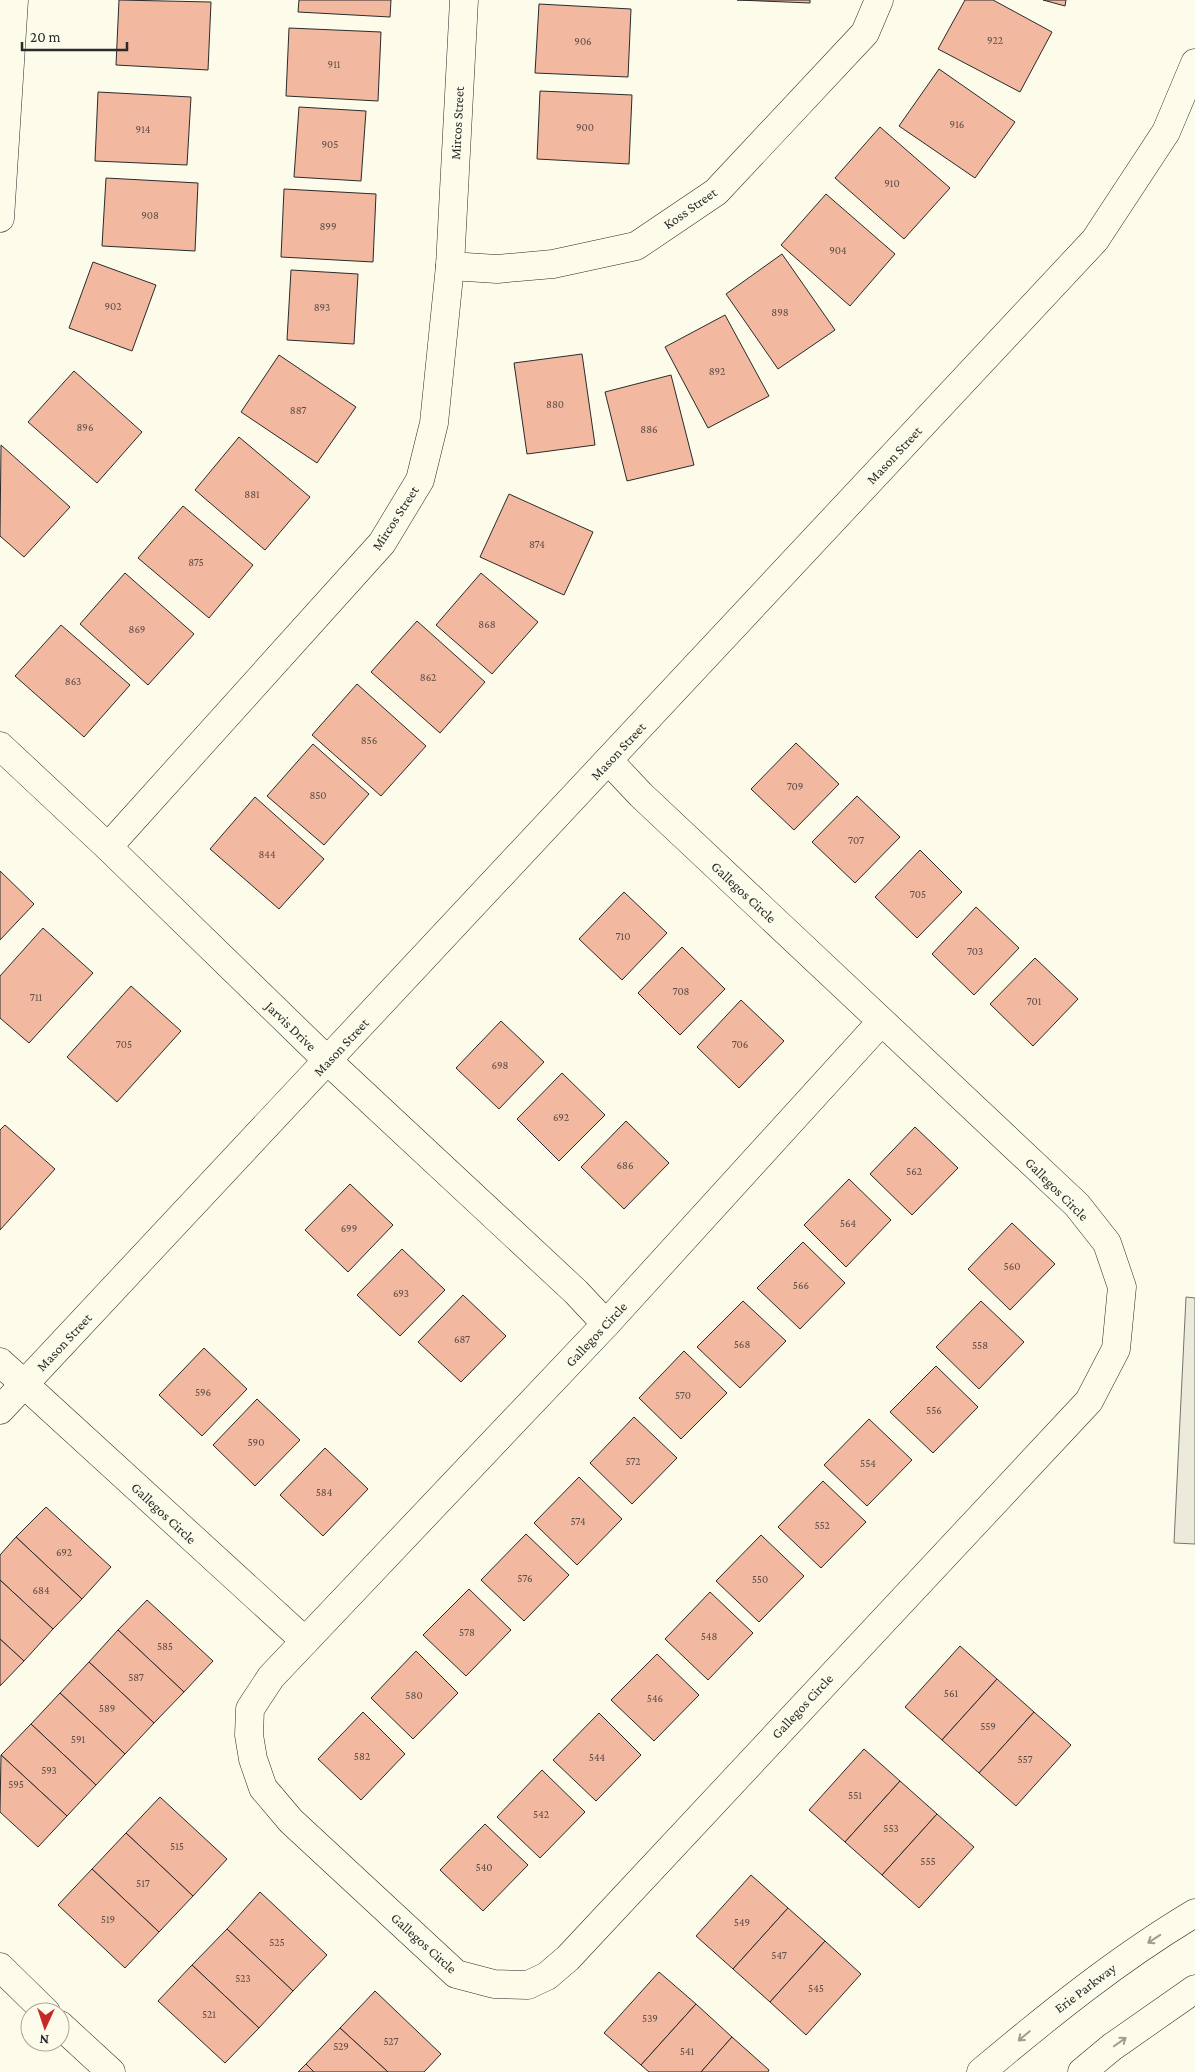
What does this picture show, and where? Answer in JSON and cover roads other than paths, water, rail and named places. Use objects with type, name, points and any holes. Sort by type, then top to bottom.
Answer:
[{"type":"street","points":[[0,218],[14,0]]},
{"type":"street","name":"Mircos Street","points":[[108,847],[382,543],[420,480],[434,423],[450,266],[464,0]]},
{"type":"street","name":"Koss Street","points":[[450,266],[497,269],[553,264],[636,246],[716,192],[865,33],[878,0]]},
{"type":"street","name":"Mason Street","points":[[0,1410],[1095,240],[1166,132],[1195,63]]},
{"type":"street","name":"Jarvis Drive","points":[[0,746],[108,847],[328,1061],[576,1292],[606,1324]]},
{"type":"street","name":"Gallegos Circle","points":[[609,761],[641,795],[1077,1205],[1107,1243],[1122,1287],[1116,1349],[1089,1401],[568,1958],[547,1976],[528,1985],[494,1984],[456,1974],[291,1821],[263,1788],[253,1760],[249,1735],[250,1710],[271,1677],[606,1324],[881,1022]]},
{"type":"street","name":"Gallegos Circle","points":[[0,1362],[305,1641]]},
{"type":"street","name":"Erie Parkway","points":[[981,2072],[1055,2010],[1122,1960],[1195,1913]]},
{"type":"street","points":[[0,1967],[36,2002]]},
{"type":"street","points":[[1082,2072],[1112,2047],[1195,1989]]},
{"type":"street","points":[[70,2034],[111,2072]]}]
